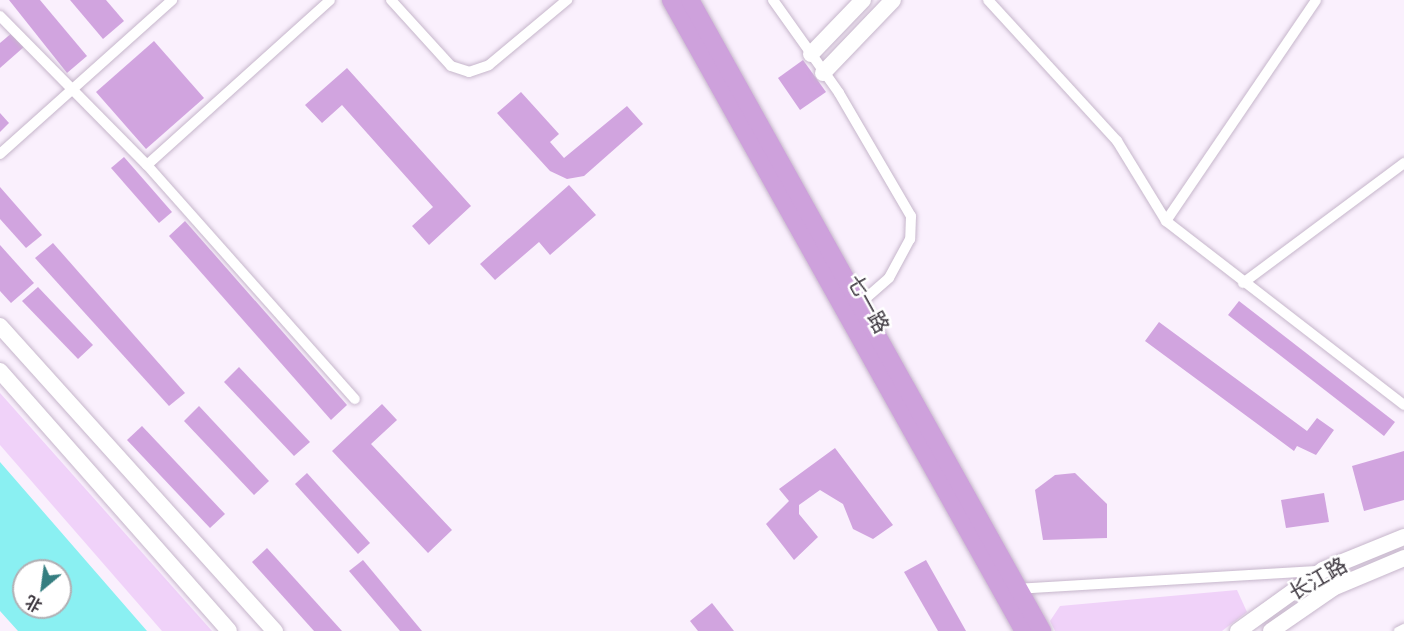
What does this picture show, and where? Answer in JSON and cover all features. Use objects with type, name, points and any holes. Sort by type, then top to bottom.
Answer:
[{"type":"main road","name":"七一路","points":[[671,0],[854,308]]},
{"type":"main road","name":"七一路","points":[[690,0],[854,308],[1011,589],[1042,631]]},
{"type":"main road","points":[[811,54],[863,0]]},
{"type":"main road","points":[[823,73],[893,0]]},
{"type":"main road","points":[[0,326],[276,631]]},
{"type":"main road","points":[[0,371],[230,631]]},
{"type":"main road","name":"长江路","points":[[1238,631],[1323,570],[1404,537]]},
{"type":"main road","name":"长江路","points":[[1271,631],[1333,588],[1404,558]]},
{"type":"main road","name":"七一路","points":[[1011,589],[1024,631]]},
{"type":"street","points":[[0,154],[172,0]]},
{"type":"street","points":[[147,165],[330,0]]},
{"type":"street","points":[[391,0],[451,66],[469,72],[489,65],[567,0]]},
{"type":"street","points":[[773,0],[811,54],[911,216],[910,239],[889,278],[854,308]]},
{"type":"street","points":[[988,0],[1118,141],[1166,221],[1404,405]]},
{"type":"street","points":[[1166,221],[1316,0]]},
{"type":"street","points":[[0,16],[71,91],[147,165],[355,399]]},
{"type":"street","points":[[1243,282],[1404,163]]},
{"type":"street","points":[[1011,589],[1323,570]]},
{"type":"street","points":[[1398,631],[1404,628]]},
{"type":"shaded area","points":[[0,393],[212,631],[162,631],[0,445]]},
{"type":"shaded area","points":[[1237,590],[1247,612],[1222,631],[1055,631],[1050,621],[1060,606]]},
{"type":"water","points":[[0,462],[147,631],[18,631],[0,611]]},
{"type":"building","points":[[9,0],[40,0],[87,56],[67,73]]},
{"type":"building","points":[[70,0],[106,0],[124,21],[103,39]]},
{"type":"building","points":[[13,32],[25,46],[0,68],[0,43]]},
{"type":"building","points":[[154,41],[204,98],[146,149],[96,92]]},
{"type":"building","points":[[803,60],[826,92],[800,110],[778,78]]},
{"type":"building","points":[[347,68],[471,206],[429,245],[412,226],[433,207],[342,105],[322,123],[305,105]]},
{"type":"building","points":[[521,92],[559,134],[550,142],[564,158],[627,106],[643,124],[584,176],[567,179],[550,171],[497,113]]},
{"type":"building","points":[[0,113],[9,123],[0,132]]},
{"type":"building","points":[[124,157],[172,212],[159,223],[111,168]]},
{"type":"building","points":[[569,185],[596,215],[550,255],[539,242],[495,280],[480,264]]},
{"type":"building","points":[[0,187],[42,235],[26,248],[0,219]]},
{"type":"building","points":[[185,221],[347,405],[331,420],[169,236]]},
{"type":"building","points":[[53,243],[185,393],[169,406],[35,258]]},
{"type":"building","points":[[0,245],[34,283],[11,303],[0,291]]},
{"type":"building","points":[[38,287],[93,345],[78,359],[22,301]]},
{"type":"building","points":[[1239,301],[1395,422],[1384,436],[1228,315]]},
{"type":"building","points":[[1159,322],[1307,431],[1317,418],[1334,430],[1316,455],[1297,446],[1294,451],[1145,341]]},
{"type":"building","points":[[239,367],[310,442],[294,456],[224,382]]},
{"type":"building","points":[[382,404],[397,420],[371,444],[452,530],[428,553],[332,451]]},
{"type":"building","points":[[199,406],[269,481],[254,495],[184,421]]},
{"type":"building","points":[[142,426],[225,514],[210,528],[127,440]]},
{"type":"building","points":[[835,448],[893,525],[873,539],[853,529],[843,504],[820,490],[799,505],[799,514],[818,537],[794,560],[766,524],[789,501],[779,489]]},
{"type":"building","points":[[1404,451],[1404,500],[1364,511],[1352,466]]},
{"type":"building","points":[[307,473],[370,543],[358,554],[295,484]]},
{"type":"building","points":[[1075,473],[1107,504],[1107,538],[1043,540],[1035,490],[1055,475]]},
{"type":"building","points":[[1324,493],[1329,522],[1286,528],[1281,500]]},
{"type":"building","points":[[267,548],[342,631],[314,631],[252,562]]},
{"type":"building","points":[[363,560],[422,631],[400,631],[349,571]]},
{"type":"building","points":[[926,560],[966,631],[938,631],[904,572]]},
{"type":"building","points":[[712,603],[734,631],[698,631],[690,621]]}]
